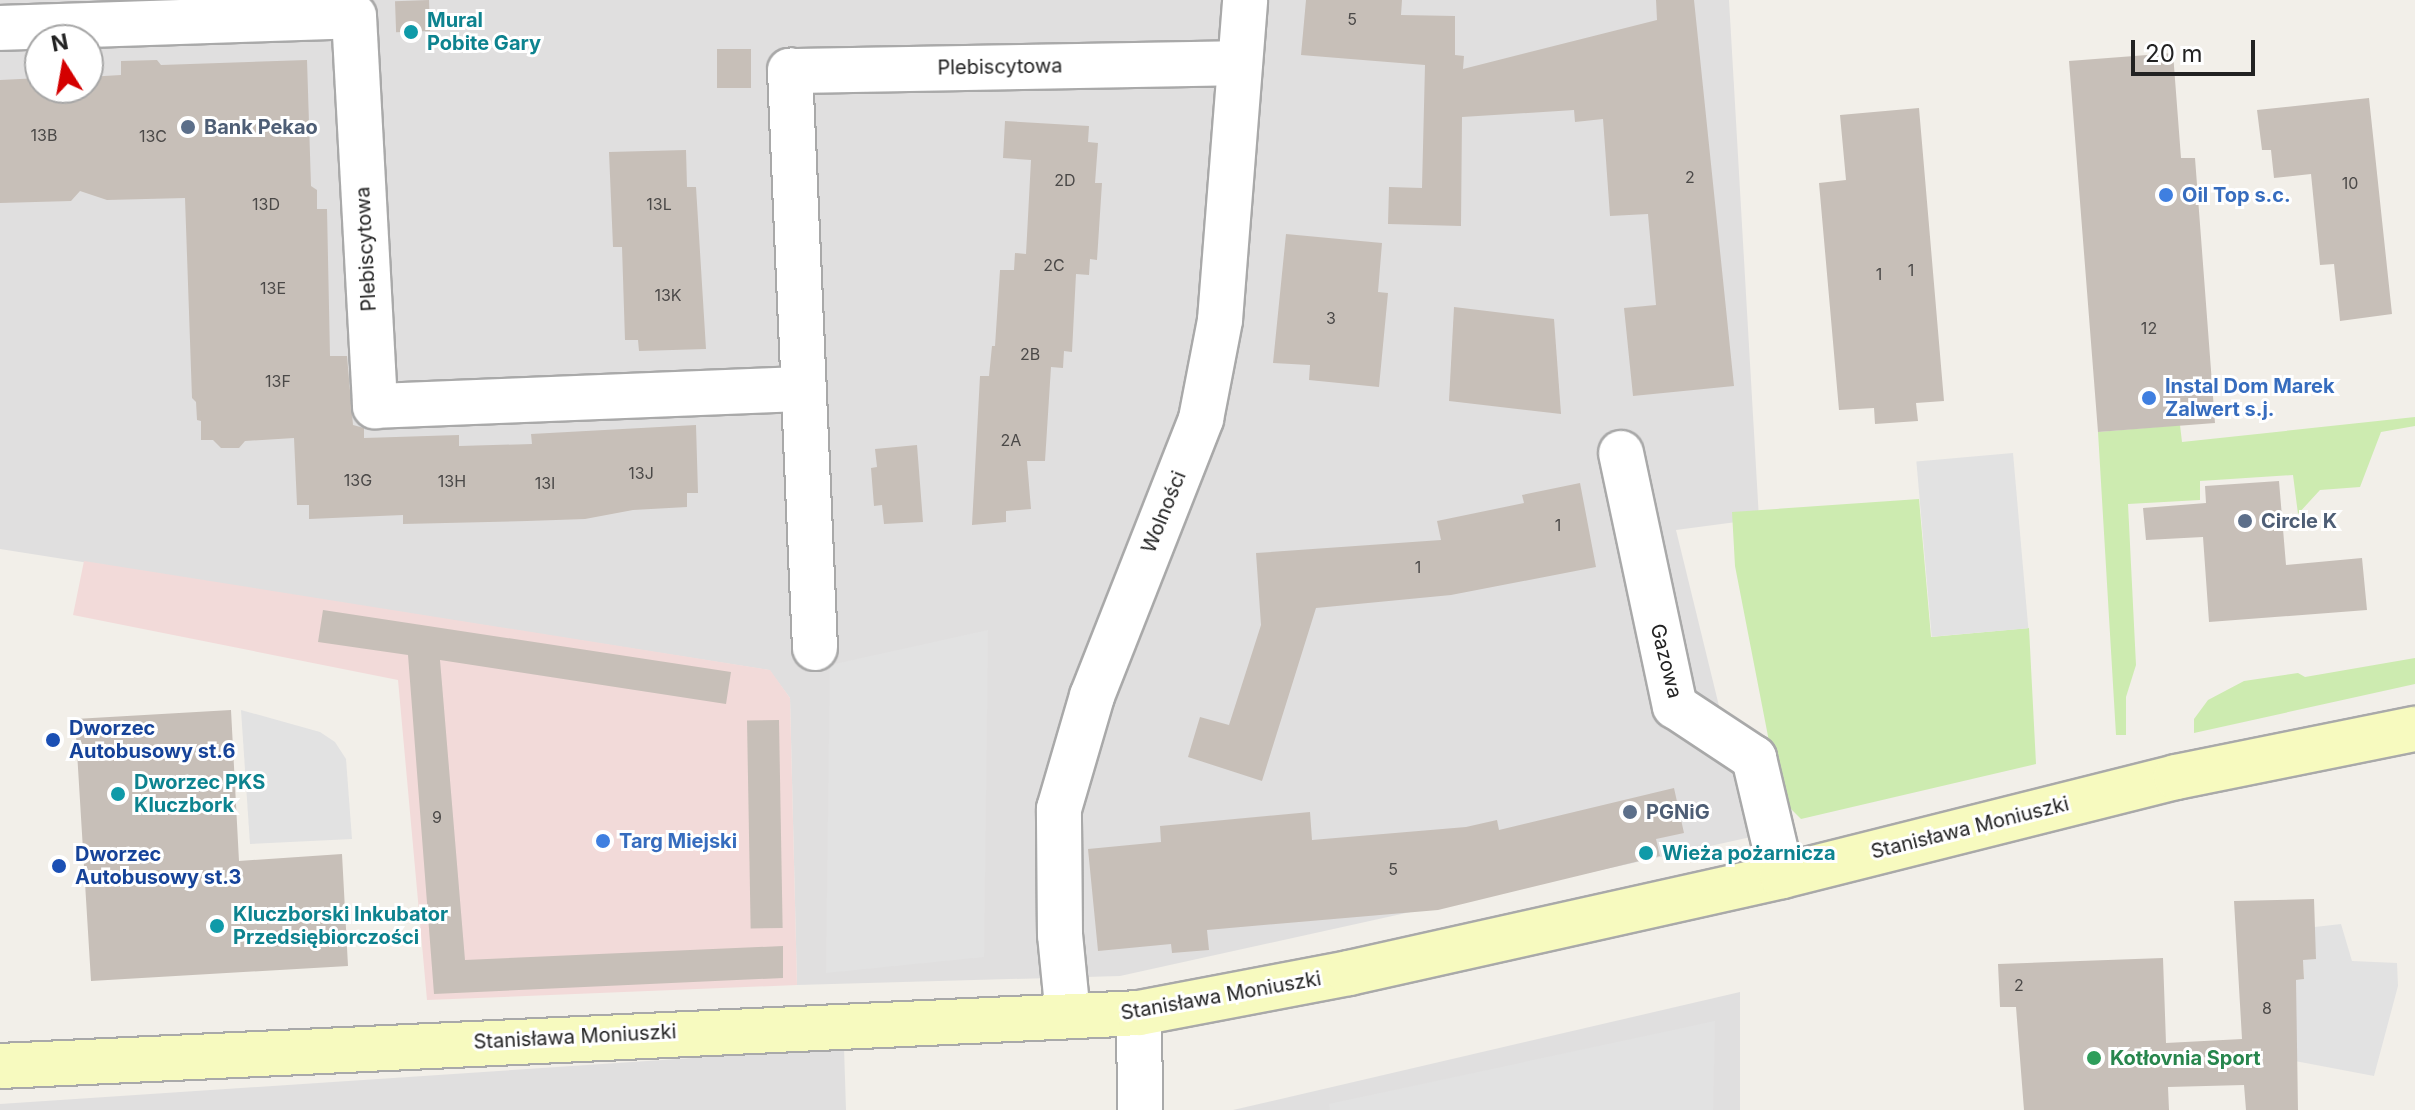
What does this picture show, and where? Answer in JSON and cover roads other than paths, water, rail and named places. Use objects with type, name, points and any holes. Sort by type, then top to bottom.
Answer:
[{"type":"street","name":"Wolności","points":[[1068,1016],[1059,909],[1059,809],[1092,696],[1201,419],[1220,320],[1245,0]]},
{"type":"street","name":"Plebiscytowa","points":[[0,28],[354,16],[375,406],[804,389]]},
{"type":"street","name":"Plebiscytowa","points":[[815,648],[790,71],[1240,63]]},
{"type":"street","name":"Gazowa","points":[[1621,453],[1675,706],[1754,758],[1782,876]]},
{"type":"street","name":"Stanisława Moniuszki","points":[[0,1066],[1139,1013],[1349,973],[1782,876],[2099,794],[2415,729]]},
{"type":"street","points":[[1139,1013],[1140,1110]]},
{"type":"place","name":"Mural Pobite Gary","points":[[411,32]]},
{"type":"place","name":"Bank Pekao","points":[[188,127]]},
{"type":"place","name":"Oil Top s.c.","points":[[2166,195]]},
{"type":"place","name":"Instal Dom Marek Zalwert s.j.","points":[[2149,398]]},
{"type":"place","name":"Circle K","points":[[2245,521]]},
{"type":"place","name":"Dworzec Autobusowy st.6","points":[[53,740]]},
{"type":"place","name":"Dworzec PKS Kluczbork","points":[[118,794]]},
{"type":"place","name":"PGNiG","points":[[1630,812]]},
{"type":"place","name":"Targ Miejski","points":[[603,841]]},
{"type":"place","name":"Wieża pożarnicza","points":[[1646,853]]},
{"type":"place","name":"Dworzec Autobusowy st.3","points":[[59,866]]},
{"type":"place","name":"Kluczborski Inkubator Przedsiębiorczości","points":[[217,926]]},
{"type":"place","name":"Kotłovnia Sport","points":[[2094,1058]]}]
